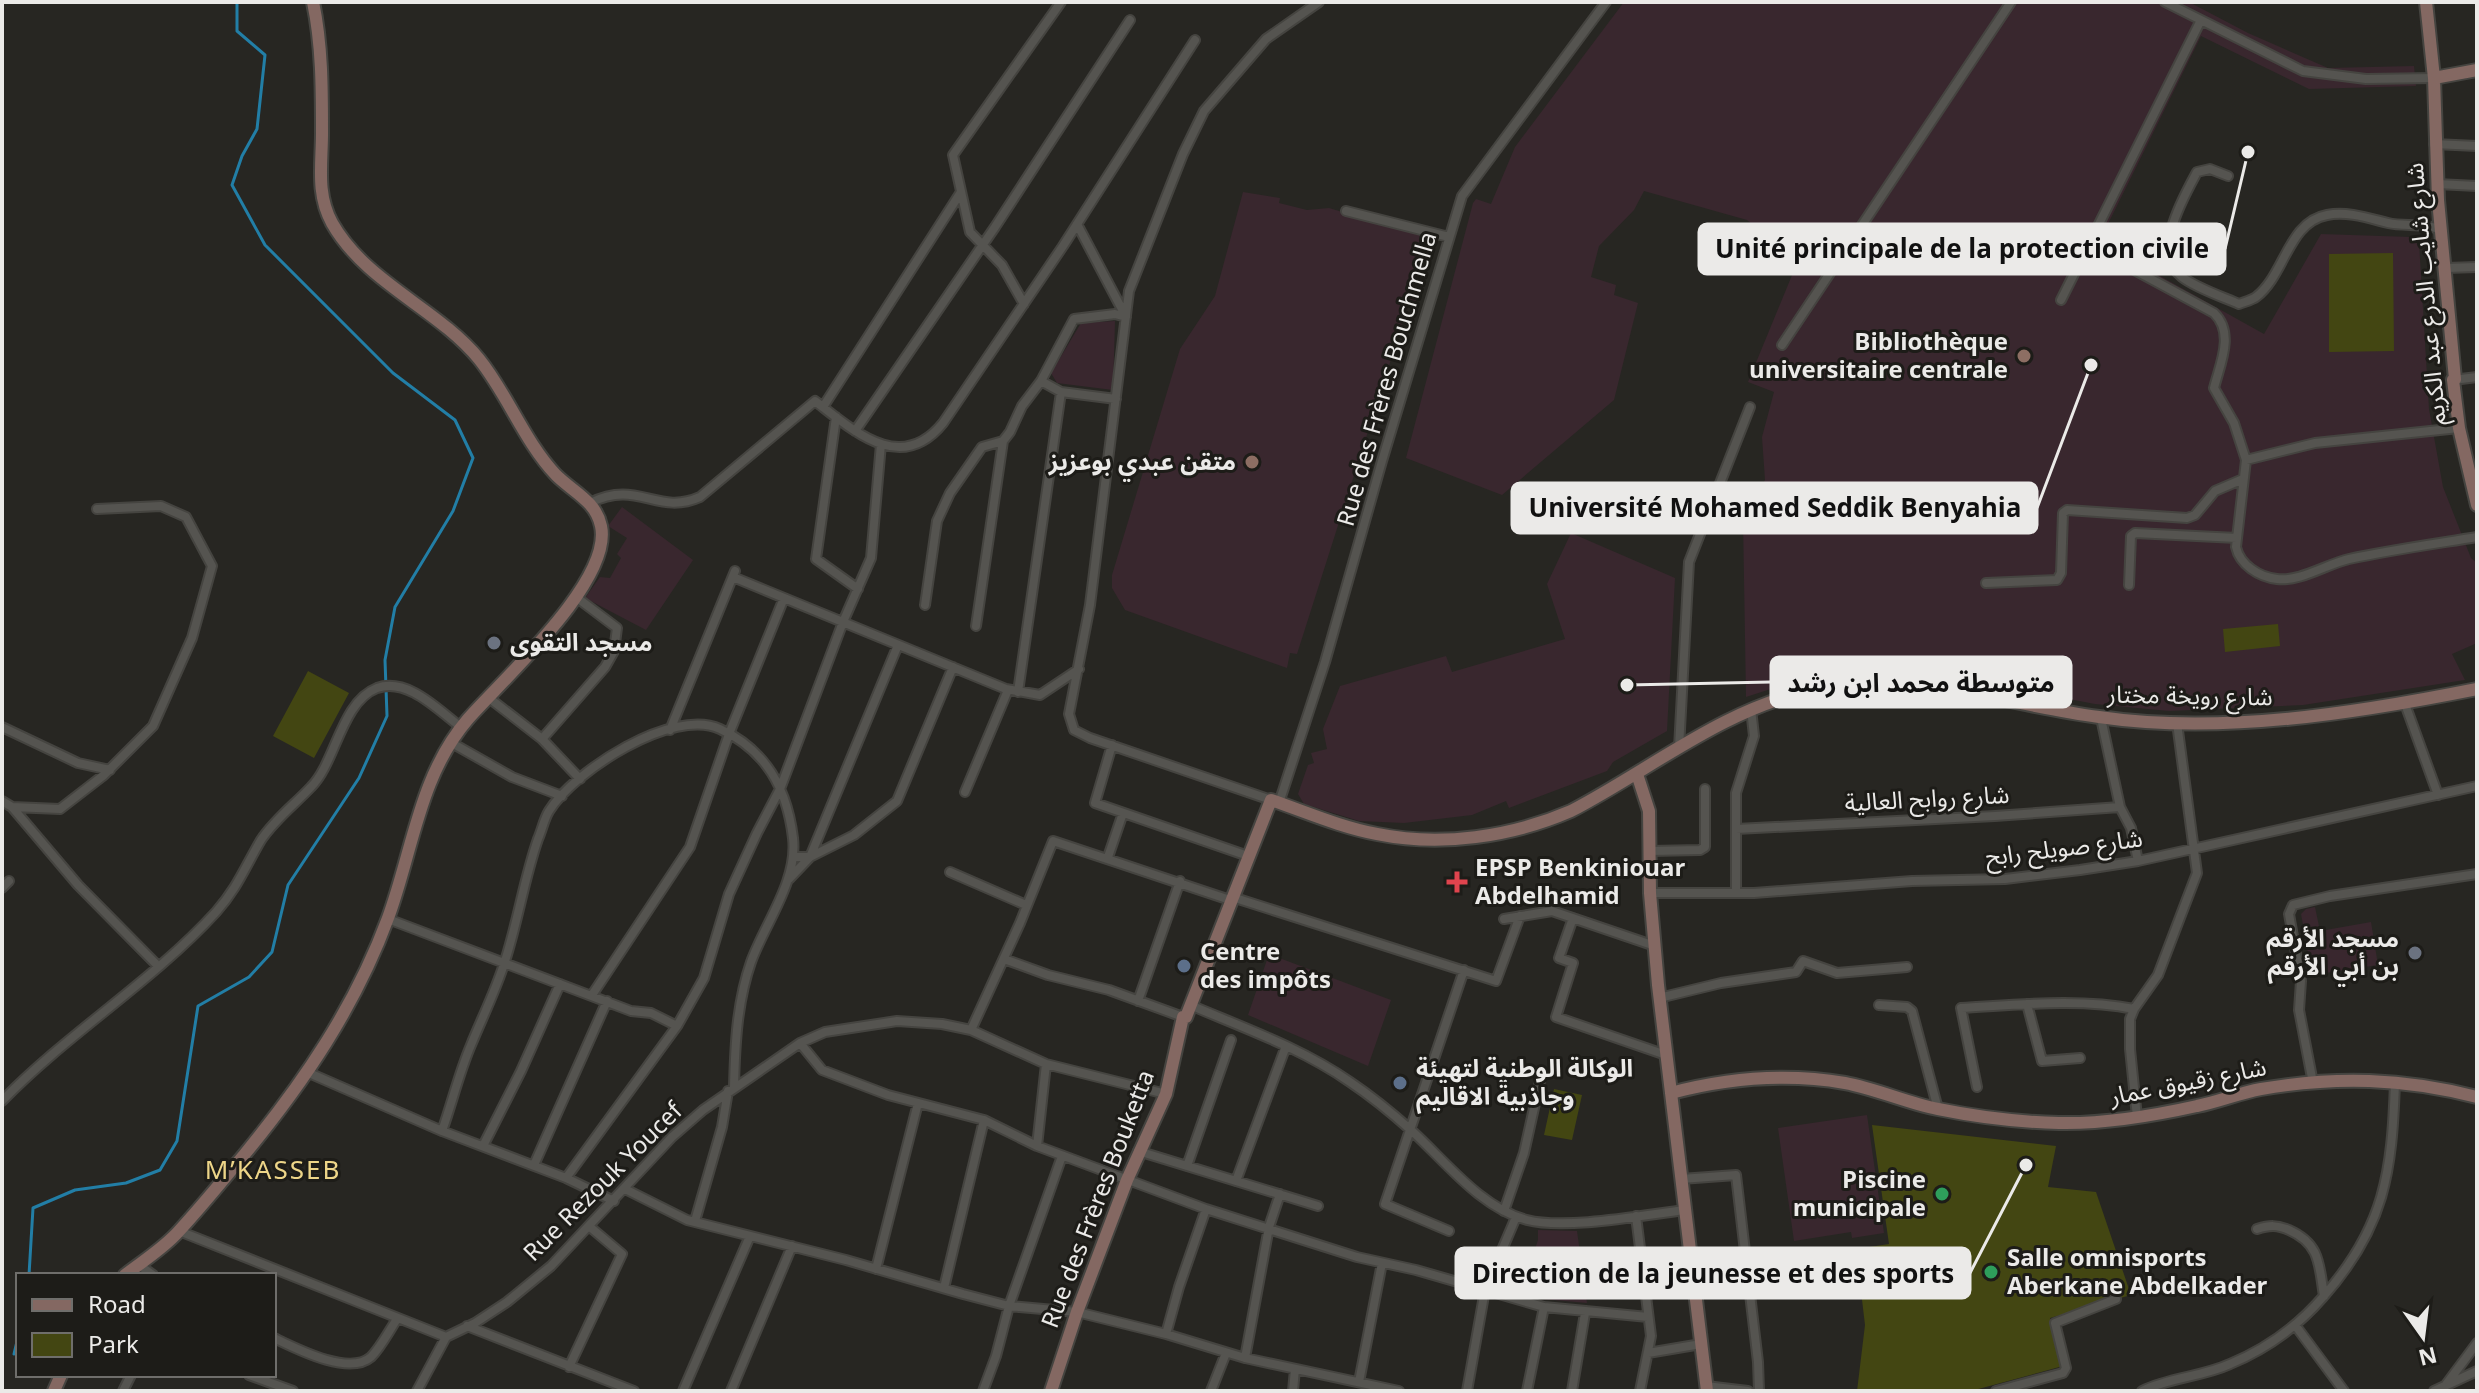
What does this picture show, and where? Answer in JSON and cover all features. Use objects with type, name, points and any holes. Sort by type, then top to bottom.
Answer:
[{"type":"main road","points":[[128,1273],[179,1231],[309,1073],[353,999],[388,919],[421,804],[438,762],[461,727],[539,645],[576,597],[591,569],[601,540],[601,526],[590,503],[556,475],[522,430],[480,360],[354,252],[331,221],[324,207],[320,186],[321,44],[313,2]]},
{"type":"main road","name":"شارع شايب الدرع عبد الكريم","points":[[2426,2],[2434,78],[2434,144],[2453,380],[2459,428],[2477,505]]},
{"type":"main road","points":[[2434,78],[2477,70]]},
{"type":"main road","name":"شارع رويخة مختار","points":[[1275,802],[1379,835],[1461,839],[1522,828],[1557,817],[1751,709],[1790,695],[1865,682],[1903,682],[2101,718],[2177,723],[2312,717],[2405,704],[2477,689]]},
{"type":"main road","points":[[1637,774],[1649,811],[1650,893],[1659,998],[1706,1389]]},
{"type":"main road","name":"Rue des Frères Bouketta","points":[[1051,1391],[1077,1312],[1138,1151],[1166,1094],[1187,1011],[1248,856],[1275,802]]},
{"type":"main road","name":"شارع زقيوق عمار","points":[[1671,1093],[1746,1079],[1813,1079],[1848,1084],[1938,1109],[2059,1123],[2137,1117],[2199,1106],[2264,1089],[2353,1079],[2441,1088],[2477,1097]]},
{"type":"street","points":[[1024,304],[1002,265],[970,232],[953,155],[1061,2]]},
{"type":"street","points":[[1275,802],[1074,730],[1069,714],[1092,590],[1127,298],[1142,255],[1187,144],[1204,111],[1266,39],[1319,2]]},
{"type":"street","name":"Rue des Frères Bouchmella","points":[[1275,802],[1325,662],[1462,196],[1606,2]]},
{"type":"street","points":[[1782,345],[2011,2]]},
{"type":"street","points":[[2165,2],[2293,67],[2320,75],[2366,79],[2434,78]]},
{"type":"street","points":[[855,431],[982,246],[1130,20]]},
{"type":"street","points":[[2061,300],[2201,20]]},
{"type":"street","points":[[590,503],[606,495],[630,493],[685,504],[700,497],[815,401],[855,431],[881,444],[905,448],[922,442],[935,432],[1024,304],[1195,40]]},
{"type":"street","points":[[2434,144],[2477,146]]},
{"type":"street","points":[[2228,176],[2210,169],[2197,172],[2179,205],[2171,229],[2170,256],[2180,276],[2239,304],[2256,297],[2279,270],[2299,231],[2325,215],[2352,214],[2394,225],[2436,227],[2443,232]]},
{"type":"street","points":[[2437,184],[2477,186]]},
{"type":"street","points":[[823,407],[961,192]]},
{"type":"street","points":[[1346,211],[1449,237]]},
{"type":"street","points":[[1077,224],[1126,317]]},
{"type":"street","points":[[2088,245],[2220,319],[2226,336],[2214,388],[2234,423],[2246,460],[2237,538],[2239,558],[2243,564],[2278,579],[2302,575],[2346,559],[2477,537]]},
{"type":"street","points":[[2446,268],[2477,267]]},
{"type":"street","points":[[976,626],[1003,441],[1022,406],[1041,381],[1074,319],[1115,314],[1126,317]]},
{"type":"street","points":[[2453,380],[2477,377]]},
{"type":"street","points":[[1041,381],[1061,392],[1116,399]]},
{"type":"street","points":[[965,792],[1013,691],[1061,392]]},
{"type":"street","points":[[1679,749],[1689,562],[1750,407]]},
{"type":"street","points":[[836,417],[816,559],[858,589]]},
{"type":"street","points":[[2246,460],[2315,443],[2459,428]]},
{"type":"street","points":[[925,605],[937,521],[950,493],[982,447],[1003,441]]},
{"type":"street","points":[[566,1178],[677,1026],[704,978],[729,894],[780,789],[843,622],[871,558],[881,444]]},
{"type":"street","points":[[1986,583],[2057,580],[2061,573],[2063,513],[2067,510],[2187,518],[2195,515],[2215,491],[2243,479]]},
{"type":"street","points":[[12,807],[60,809],[110,770],[153,726],[192,638],[212,566],[186,517],[161,506],[97,509]]},
{"type":"street","points":[[2129,585],[2131,536],[2135,533],[2237,538]]},
{"type":"street","points":[[670,730],[734,574],[784,598],[1013,691],[1040,695],[1079,669]]},
{"type":"street","points":[[542,739],[605,667],[614,651],[617,628],[576,597]]},
{"type":"street","points":[[592,995],[690,847],[729,734],[784,598]]},
{"type":"street","points":[[810,857],[898,645]]},
{"type":"street","points":[[785,883],[810,857],[854,835],[897,801],[953,667]]},
{"type":"street","points":[[2,1101],[215,913],[240,883],[261,841],[280,816],[314,785],[362,696],[380,687],[410,689],[461,727]]},
{"type":"street","points":[[489,698],[542,739],[580,779]]},
{"type":"street","points":[[2405,704],[2438,795]]},
{"type":"street","points":[[1736,893],[1736,793],[1754,736],[1751,709]]},
{"type":"street","points":[[2101,718],[2120,807],[2131,828],[2138,861]]},
{"type":"street","points":[[2137,1117],[2129,1028],[2134,1009],[2158,975],[2196,879],[2197,866],[2177,723]]},
{"type":"street","points":[[442,1131],[470,1047],[505,962],[531,859],[548,812],[580,779],[631,743],[670,730],[705,724],[729,734],[764,759],[780,789],[790,821],[794,857],[751,963],[735,1035],[731,1089],[695,1221]]},
{"type":"street","points":[[2,727],[78,763],[110,770]]},
{"type":"street","points":[[450,742],[512,777],[562,796]]},
{"type":"street","points":[[1112,745],[1095,803],[1248,856]]},
{"type":"street","name":"شارع صويلح رابح","points":[[1650,893],[1736,893],[1912,881],[2005,879],[2138,861],[2477,786]]},
{"type":"street","points":[[1650,851],[1700,850],[1705,847],[1705,789]]},
{"type":"street","points":[[2,801],[12,807],[78,885],[158,966]]},
{"type":"street","name":"شارع روابح العالية","points":[[1736,829],[2120,807]]},
{"type":"street","points":[[1108,857],[1123,813]]},
{"type":"street","points":[[971,1030],[1004,959],[1051,842],[1060,841],[1496,981],[1520,916]]},
{"type":"street","points":[[794,857],[810,857]]},
{"type":"street","points":[[950,872],[1026,905]]},
{"type":"street","points":[[2313,1083],[2299,1010],[2301,981],[2289,914],[2293,905],[2330,896],[2477,874]]},
{"type":"street","points":[[1138,1001],[1180,881]]},
{"type":"street","points":[[1504,919],[1552,911],[1655,946]]},
{"type":"street","points":[[1573,918],[1559,958],[1573,963],[1556,1017],[1666,1055]]},
{"type":"street","points":[[388,919],[631,1011],[651,1013],[677,1026]]},
{"type":"street","points":[[1004,959],[1138,1001],[1187,1011],[1286,1046],[1349,1081],[1409,1128],[1481,1195],[1516,1217],[1545,1223],[1685,1210]]},
{"type":"street","points":[[1659,998],[1721,983],[1796,972],[1803,961],[1837,973],[1907,967]]},
{"type":"street","points":[[1449,1231],[1385,1204],[1464,970]]},
{"type":"street","points":[[483,1146],[560,984]]},
{"type":"street","points":[[534,1165],[607,1001]]},
{"type":"street","points":[[1977,1087],[1961,1008],[2027,1004],[2134,1009]]},
{"type":"street","points":[[2027,1004],[2042,1061],[2080,1058]]},
{"type":"street","points":[[1879,1005],[1907,1007],[1912,1011],[1938,1109]]},
{"type":"street","name":"Rue Rezouk Youcef","points":[[446,1337],[518,1293],[551,1266],[672,1137],[731,1089],[800,1043],[842,1028],[897,1021],[942,1024],[971,1030],[1046,1064],[1166,1094]]},
{"type":"street","points":[[1187,1166],[1231,1040]]},
{"type":"street","points":[[800,1043],[822,1070],[888,1095],[984,1120],[1037,1146],[1206,1209],[1357,1257],[1544,1307],[1648,1317]]},
{"type":"street","points":[[1236,1181],[1286,1046]]},
{"type":"street","points":[[1037,1146],[1046,1064]]},
{"type":"street","points":[[309,1073],[442,1131],[566,1178],[614,1201]]},
{"type":"street","points":[[1504,1211],[1524,1153],[1540,1081]]},
{"type":"street","points":[[2142,1391],[2226,1366],[2259,1349],[2295,1325],[2324,1296],[2364,1243],[2381,1198],[2391,1151],[2395,1082]]},
{"type":"street","points":[[876,1269],[918,1103]]},
{"type":"street","points":[[944,1288],[984,1120]]},
{"type":"street","points":[[1138,1151],[1318,1206]]},
{"type":"street","points":[[983,1391],[1009,1306],[1062,1156]]},
{"type":"street","points":[[1681,1179],[1736,1175],[1759,1391]]},
{"type":"street","points":[[625,1189],[695,1221],[1009,1306],[1077,1312],[1245,1358],[1399,1391]]},
{"type":"street","points":[[1245,1358],[1269,1227],[1280,1194]]},
{"type":"street","points":[[1166,1334],[1206,1209]]},
{"type":"street","points":[[1636,1216],[1651,1336],[1640,1391]]},
{"type":"street","points":[[1467,1391],[1485,1290],[1516,1217]]},
{"type":"street","points":[[2257,1229],[2274,1225],[2305,1238],[2316,1254],[2324,1296]]},
{"type":"street","points":[[569,1367],[622,1254],[590,1227]]},
{"type":"street","points":[[179,1231],[446,1337],[417,1391]]},
{"type":"street","points":[[683,1391],[750,1236]]},
{"type":"street","points":[[731,1391],[792,1246]]},
{"type":"street","points":[[1359,1382],[1382,1263]]},
{"type":"street","points":[[139,1265],[150,1273]]},
{"type":"street","points":[[1710,1284],[1748,1278]]},
{"type":"street","points":[[1750,1291],[1802,1286]]},
{"type":"street","points":[[1996,1391],[2066,1371],[2055,1323],[2116,1299]]},
{"type":"street","points":[[1527,1391],[1544,1307]]},
{"type":"street","points":[[1572,1391],[1585,1313]]},
{"type":"street","points":[[276,1339],[324,1359],[358,1364],[374,1354],[397,1319]]},
{"type":"street","points":[[2295,1325],[2344,1391]]},
{"type":"street","points":[[467,1326],[634,1391]]},
{"type":"street","points":[[2445,1386],[2477,1343]]},
{"type":"street","points":[[1648,1353],[1701,1344]]},
{"type":"street","points":[[1211,1391],[1226,1353]]},
{"type":"street","points":[[1293,1391],[1295,1369]]},
{"type":"street","points":[[2434,1391],[2477,1371]]},
{"type":"street","points":[[254,1377],[293,1391]]},
{"type":"street","points":[[1706,1389],[1748,1391]]},
{"type":"shaded area","points":[[1624,2],[2189,2],[2248,33],[2328,68],[2414,66],[2416,86],[2309,89],[2201,36],[2099,242],[2264,334],[2321,234],[2411,237],[2419,242],[2429,409],[2443,487],[2471,558],[2477,563],[2477,643],[2452,654],[2465,680],[2303,705],[2169,711],[2095,704],[1895,670],[1811,676],[1746,697],[1743,519],[1765,480],[1762,437],[1774,392],[1748,382],[1797,263],[1747,220],[1644,191],[1634,210],[1599,246],[1591,277],[1616,285],[1614,295],[1638,303],[1614,400],[1502,495],[1406,458],[1473,203],[1476,199],[1491,204],[1515,147]]},
{"type":"shaded area","name":"متقن عبدي بوعزيز","points":[[1243,192],[1280,198],[1279,203],[1307,210],[1329,208],[1435,240],[1415,304],[1409,303],[1297,654],[1290,653],[1287,668],[1125,610],[1112,588],[1112,575],[1180,349],[1215,296]]},
{"type":"shaded area","points":[[1115,321],[1113,390],[1057,383],[1051,373],[1081,323]]},
{"type":"shaded area","points":[[622,507],[693,560],[646,630],[585,598],[600,577],[610,578],[621,558],[617,554],[627,538],[608,526]]},
{"type":"shaded area","points":[[1571,533],[1675,578],[1667,731],[1613,762],[1607,771],[1509,808],[1506,801],[1472,815],[1404,823],[1359,821],[1304,804],[1298,794],[1308,765],[1314,763],[1311,753],[1327,749],[1323,729],[1340,686],[1446,656],[1452,672],[1565,639],[1547,584]]},
{"type":"shaded area","points":[[2315,907],[2320,931],[2371,922],[2378,965],[2312,975],[2301,914]]},
{"type":"shaded area","points":[[1269,954],[1391,1000],[1368,1066],[1248,1015]]},
{"type":"shaded area","points":[[1867,1115],[1884,1233],[1852,1238],[1851,1232],[1794,1241],[1778,1128]]},
{"type":"shaded area","points":[[1538,1230],[1577,1231],[1587,1303],[1532,1298],[1523,1285],[1538,1240]]},
{"type":"green space","points":[[2393,253],[2394,351],[2329,352],[2329,254]]},
{"type":"green space","points":[[2278,624],[2280,646],[2225,652],[2223,629]]},
{"type":"green space","points":[[308,671],[349,693],[314,758],[273,736]]},
{"type":"green space","points":[[1554,1089],[1582,1095],[1572,1140],[1544,1135]]},
{"type":"green space","name":"Salle omnisports Aberkane Abdelkader","points":[[1872,1125],[2056,1146],[2048,1187],[2096,1192],[2131,1295],[2050,1318],[2063,1366],[1971,1391],[1857,1391],[1865,1325],[1856,1249],[1889,1244]]},
{"type":"waterway","points":[[29,1273],[33,1208],[75,1190],[126,1183],[160,1170],[177,1141],[198,1006],[249,977],[272,952],[288,885],[359,778],[387,716],[385,660],[395,607],[453,511],[473,458],[455,420],[393,373],[265,245],[232,185],[242,156],[257,129],[265,55],[237,31],[237,2]]},
{"type":"waterway","points":[[14,1354],[16,1346]]},
{"type":"place","name":"Unité principale de la protection civile","points":[[2248,152]]},
{"type":"place","name":"Bibliothèque universitaire centrale","points":[[2024,356]]},
{"type":"place","name":"Université Mohamed Seddik Benyahia","points":[[2091,365]]},
{"type":"place","name":"متقن عبدي بوعزيز","points":[[1252,462]]},
{"type":"place","name":"مسجد التقوى","points":[[494,643]]},
{"type":"place","name":"متوسطة محمد ابن رشد","points":[[1627,685]]},
{"type":"place","name":"EPSP Benkiniouar Abdelhamid","points":[[1457,882]]},
{"type":"place","name":"مسجد الأرقم بن أبي الأرقم","points":[[2415,953]]},
{"type":"place","name":"Centre des impôts","points":[[1184,966]]},
{"type":"place","name":"الوكالة الوطنية لتهيئة وجاذبية الاقاليم","points":[[1400,1083]]},
{"type":"place","name":"Direction de la jeunesse et des sports","points":[[2026,1165]]},
{"type":"place","name":"Piscine municipale","points":[[1942,1194]]},
{"type":"place","name":"Salle omnisports Aberkane Abdelkader","points":[[1991,1272]]},
{"type":"district","name":"M’KASSEB","points":[[273,1170]]}]
